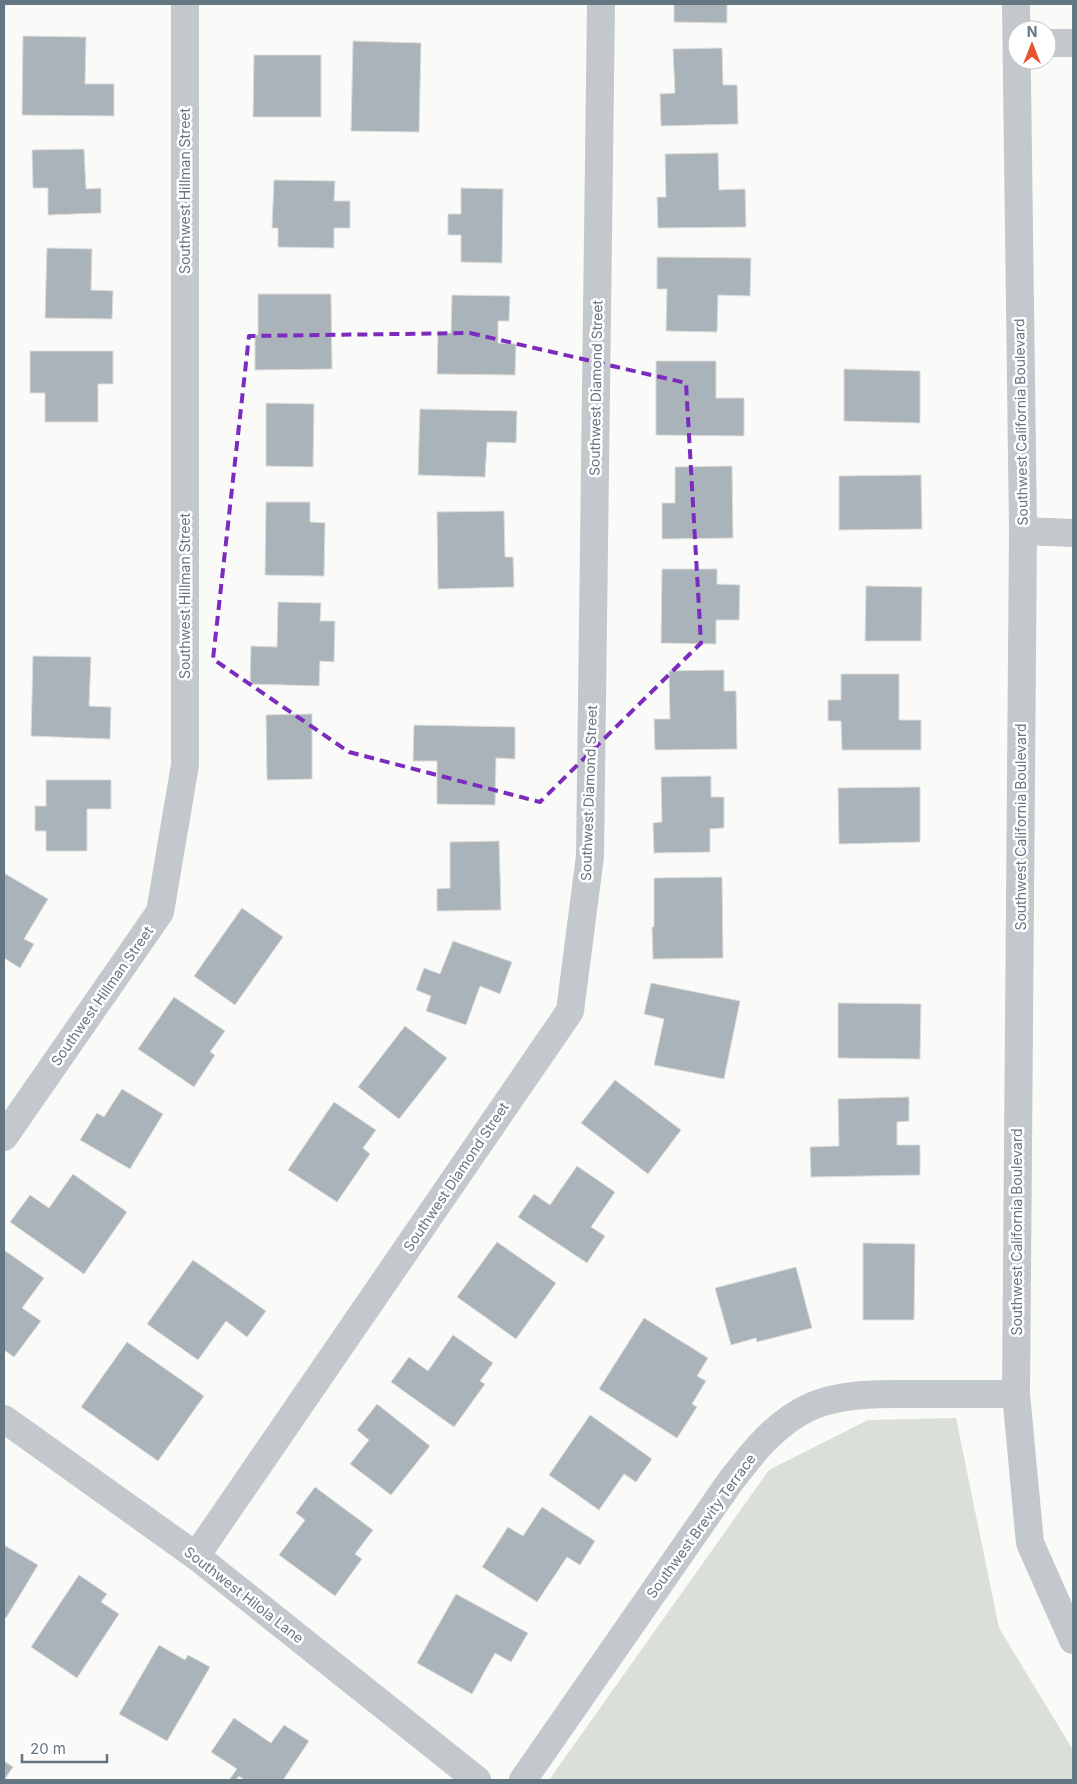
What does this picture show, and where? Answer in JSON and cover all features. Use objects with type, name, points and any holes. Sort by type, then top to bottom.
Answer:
[{"type":"street","name":"Southwest Hillman Street","points":[[4,1137],[160,912],[185,765],[185,4]]},
{"type":"street","name":"Southwest Diamond Street","points":[[196,1556],[570,1011],[590,856],[601,4]]},
{"type":"street","name":"Southwest California Boulevard","points":[[1016,4],[1016,20]]},
{"type":"street","points":[[1057,43],[1073,43]]},
{"type":"street","name":"Southwest California Boulevard","points":[[1017,70],[1023,531],[1016,1394],[1030,1543],[1073,1640]]},
{"type":"street","points":[[1023,531],[1073,532]]},
{"type":"street","name":"Southwest Brevity Terrace","points":[[523,1780],[730,1482],[762,1442],[787,1421],[813,1406],[844,1398],[887,1394],[1016,1394]]},
{"type":"street","name":"Southwest Hilola Lane","points":[[4,1419],[196,1556],[477,1780]]},
{"type":"highlighted area","points":[[470,333],[686,383],[701,643],[540,802],[349,752],[213,659],[249,336]]},
{"type":"shaded area","points":[[956,1418],[999,1628],[1073,1750],[1073,1780],[549,1780],[769,1470],[868,1420]]},
{"type":"building","points":[[674,4],[727,4],[727,23],[674,22]]},
{"type":"building","points":[[23,36],[86,37],[85,84],[114,84],[114,116],[22,115]]},
{"type":"building","points":[[353,41],[421,43],[419,132],[351,131]]},
{"type":"building","points":[[722,48],[723,85],[737,85],[738,124],[661,126],[660,94],[675,93],[673,49]]},
{"type":"building","points":[[254,55],[321,55],[321,117],[253,117]]},
{"type":"building","points":[[84,149],[86,189],[101,188],[101,213],[48,215],[48,188],[33,188],[32,150]]},
{"type":"building","points":[[718,153],[719,190],[745,189],[746,227],[658,228],[657,197],[666,197],[665,154]]},
{"type":"building","points":[[274,180],[335,181],[334,201],[350,201],[350,228],[334,228],[334,248],[278,247],[278,228],[272,228]]},
{"type":"building","points":[[461,188],[503,189],[502,263],[461,262],[461,235],[448,235],[448,214],[461,214]]},
{"type":"building","points":[[47,248],[92,249],[91,290],[113,291],[112,319],[45,318]]},
{"type":"building","points":[[657,257],[751,258],[750,296],[718,295],[717,332],[666,331],[667,289],[657,289]]},
{"type":"building","points":[[258,294],[331,294],[332,369],[255,370],[255,335],[258,335]]},
{"type":"building","points":[[452,295],[510,296],[509,321],[498,321],[498,343],[516,344],[515,375],[437,374],[438,333],[451,333]]},
{"type":"building","points":[[30,351],[113,351],[113,384],[98,384],[98,422],[45,422],[45,393],[30,393]]},
{"type":"building","points":[[656,361],[716,361],[716,398],[744,398],[744,436],[656,435]]},
{"type":"building","points":[[844,369],[920,371],[920,423],[844,421]]},
{"type":"building","points":[[266,403],[314,404],[313,467],[266,466]]},
{"type":"building","points":[[420,409],[517,411],[516,443],[487,442],[485,477],[418,475]]},
{"type":"building","points":[[732,466],[733,538],[662,539],[662,503],[675,503],[675,467]]},
{"type":"building","points":[[921,475],[922,529],[839,530],[839,476]]},
{"type":"building","points":[[266,502],[310,502],[310,522],[325,523],[324,576],[265,575]]},
{"type":"building","points":[[504,511],[505,557],[513,557],[514,587],[438,589],[437,512]]},
{"type":"building","points":[[662,569],[717,569],[717,584],[740,585],[739,620],[716,620],[716,644],[661,643]]},
{"type":"building","points":[[866,586],[922,587],[921,641],[865,641]]},
{"type":"building","points":[[278,602],[321,603],[320,621],[335,621],[334,662],[320,661],[319,686],[250,684],[251,646],[277,647]]},
{"type":"building","points":[[33,656],[91,657],[89,706],[111,707],[110,739],[31,736]]},
{"type":"building","points":[[724,670],[724,691],[736,691],[737,749],[655,750],[654,719],[670,719],[669,671]]},
{"type":"building","points":[[841,674],[899,674],[899,720],[921,720],[921,750],[842,750],[841,721],[828,721],[828,700],[841,700]]},
{"type":"building","points":[[312,714],[312,779],[267,780],[266,715]]},
{"type":"building","points":[[414,725],[515,727],[515,759],[496,758],[495,805],[437,804],[437,761],[413,761]]},
{"type":"building","points":[[711,776],[711,797],[724,797],[724,828],[710,829],[710,852],[654,853],[653,823],[662,822],[661,777]]},
{"type":"building","points":[[46,780],[111,780],[111,809],[87,809],[87,851],[46,851],[46,831],[35,831],[35,806],[46,806]]},
{"type":"building","points":[[920,787],[920,842],[839,844],[838,788]]},
{"type":"building","points":[[499,841],[501,910],[437,911],[437,889],[450,888],[450,842]]},
{"type":"building","points":[[4,873],[48,899],[24,939],[34,944],[20,968],[4,958]]},
{"type":"building","points":[[722,877],[723,958],[653,959],[654,878]]},
{"type":"building","points":[[242,908],[283,937],[235,1005],[194,976]]},
{"type":"building","points":[[453,941],[512,962],[500,994],[480,986],[466,1025],[426,1011],[431,996],[416,990],[424,968],[440,974]]},
{"type":"building","points":[[651,983],[740,1001],[724,1079],[654,1065],[664,1019],[644,1014]]},
{"type":"building","points":[[174,997],[225,1031],[210,1052],[215,1055],[194,1087],[138,1049]]},
{"type":"building","points":[[838,1003],[921,1004],[920,1059],[838,1058]]},
{"type":"building","points":[[405,1026],[447,1058],[399,1119],[358,1087]]},
{"type":"building","points":[[615,1080],[681,1130],[648,1174],[581,1123]]},
{"type":"building","points":[[122,1089],[163,1114],[130,1169],[80,1140],[97,1113],[104,1117]]},
{"type":"building","points":[[909,1097],[909,1121],[897,1122],[897,1145],[920,1145],[920,1175],[811,1177],[810,1147],[839,1146],[838,1099]]},
{"type":"building","points":[[334,1102],[376,1130],[363,1148],[370,1154],[337,1202],[288,1170]]},
{"type":"building","points":[[577,1166],[615,1192],[591,1227],[605,1236],[587,1263],[518,1217],[534,1194],[550,1205]]},
{"type":"building","points":[[73,1174],[127,1212],[84,1274],[10,1222],[30,1195],[49,1208]]},
{"type":"building","points":[[497,1242],[556,1283],[516,1339],[457,1297]]},
{"type":"building","points":[[863,1243],[915,1244],[914,1320],[863,1320]]},
{"type":"building","points":[[4,1250],[44,1278],[22,1308],[41,1321],[14,1357],[4,1350]]},
{"type":"building","points":[[193,1260],[266,1311],[247,1337],[226,1321],[198,1360],[147,1324]]},
{"type":"building","points":[[796,1267],[812,1328],[757,1342],[756,1338],[731,1345],[715,1288]]},
{"type":"building","points":[[644,1318],[708,1358],[697,1376],[706,1381],[692,1404],[697,1407],[677,1438],[599,1389]]},
{"type":"building","points":[[453,1335],[493,1363],[480,1381],[485,1384],[454,1427],[391,1382],[409,1357],[428,1371]]},
{"type":"building","points":[[127,1342],[204,1396],[158,1461],[81,1407]]},
{"type":"building","points":[[377,1404],[430,1446],[391,1495],[350,1464],[369,1440],[357,1430]]},
{"type":"building","points":[[590,1415],[652,1459],[636,1482],[624,1474],[599,1510],[549,1475]]},
{"type":"building","points":[[315,1487],[373,1530],[355,1554],[362,1559],[335,1596],[279,1555],[305,1520],[296,1513]]},
{"type":"building","points":[[542,1507],[595,1541],[580,1565],[567,1557],[537,1602],[482,1567],[508,1527],[523,1536]]},
{"type":"building","points":[[4,1545],[38,1565],[6,1618],[4,1617]]},
{"type":"building","points":[[79,1575],[107,1594],[101,1602],[119,1614],[77,1678],[31,1647]]},
{"type":"building","points":[[456,1594],[528,1633],[511,1662],[495,1653],[472,1694],[417,1663]]},
{"type":"building","points":[[159,1645],[185,1660],[188,1655],[210,1667],[167,1741],[119,1714]]},
{"type":"building","points":[[234,1718],[271,1743],[284,1725],[309,1741],[283,1780],[245,1780],[239,1776],[236,1780],[229,1780],[237,1769],[211,1752]]},
{"type":"building","points":[[4,1761],[13,1767],[4,1780]]}]
